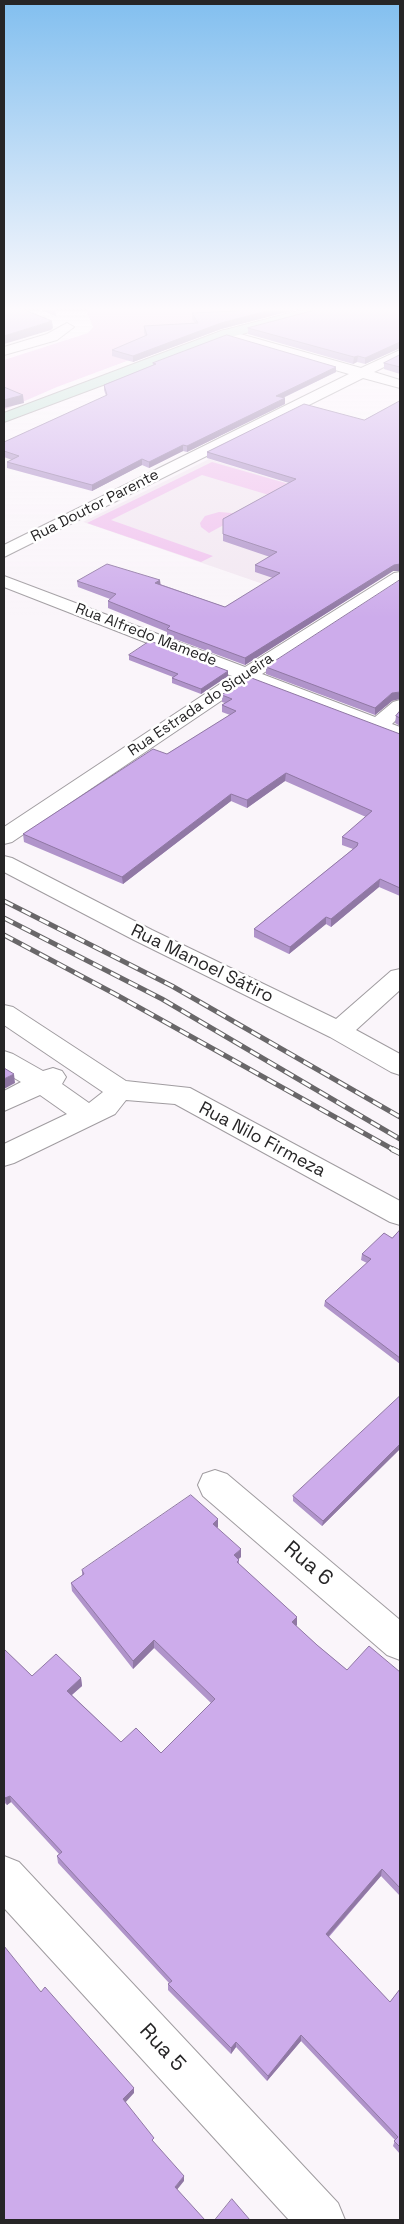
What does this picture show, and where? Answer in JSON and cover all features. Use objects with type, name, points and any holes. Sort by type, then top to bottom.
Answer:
[{"type":"street","points":[[4,418],[23,411]]},
{"type":"street","name":"Rua Doutor Parente","points":[[4,552],[286,411]]},
{"type":"street","name":"Rua Alfredo Mamede","points":[[4,581],[400,734]]},
{"type":"street","name":"Rua Estrada do Siqueira","points":[[4,837],[247,674],[397,582]]},
{"type":"street","points":[[378,725],[400,706]]},
{"type":"street","name":"Rua Manoel Sátiro","points":[[4,863],[143,935],[339,1031],[400,1066]]},
{"type":"street","points":[[339,1031],[400,977]]},
{"type":"street","points":[[4,1013],[115,1086],[116,1093],[105,1107],[4,1156]]},
{"type":"street","points":[[4,1060],[41,1082],[87,1115]]},
{"type":"street","points":[[4,1102],[41,1082],[82,1064]]},
{"type":"street","name":"Rua Nilo Firmeza","points":[[116,1093],[180,1095],[400,1214]]},
{"type":"street","name":"Rua 6","points":[[216,1485],[400,1642]]},
{"type":"street","name":"Rua 5","points":[[4,1877],[321,2220]]},
{"type":"shaded area","points":[[209,459],[317,492],[324,605],[83,522]]},
{"type":"shaded area","points":[[212,462],[317,492],[299,504],[202,475],[111,520],[213,556],[201,562],[87,523]]},
{"type":"shaded area","points":[[219,512],[244,514],[209,533],[201,527],[200,523],[205,516]]},
{"type":"building","points":[[72,411],[259,411],[187,446],[183,445],[149,462],[142,459],[92,485],[7,462],[19,456],[4,451],[4,442]]},
{"type":"building","points":[[290,411],[329,411],[364,420],[381,411],[400,411],[400,564],[394,565],[245,658],[167,629],[170,626],[108,601],[116,594],[77,581],[107,564],[160,580],[155,583],[225,607],[280,573],[255,565],[277,552],[223,534],[223,519],[296,479],[207,452]]},
{"type":"building","points":[[400,580],[400,692],[392,693],[375,708],[266,667]]},
{"type":"building","points":[[150,641],[228,671],[201,689],[172,678],[178,674],[129,655]]},
{"type":"building","points":[[249,677],[400,734],[400,888],[380,879],[331,919],[326,917],[290,947],[254,929],[357,846],[358,843],[342,837],[372,811],[286,773],[247,800],[231,794],[122,877],[23,834],[153,749],[167,754],[236,711],[222,705],[232,699],[222,695]]},
{"type":"building","points":[[4,1068],[14,1074],[4,1079]]},
{"type":"building","points":[[400,1230],[400,1358],[325,1301],[371,1259],[362,1254],[384,1233],[392,1238]]},
{"type":"building","points":[[400,1396],[400,1444],[323,1521],[293,1496]]},
{"type":"building","points":[[191,1495],[218,1519],[213,1524],[241,1549],[234,1555],[239,1560],[237,1562],[297,1617],[292,1622],[317,1645],[347,1670],[369,1646],[400,1672],[400,1888],[382,1869],[326,1934],[390,2002],[400,1989],[400,2147],[394,2141],[398,2137],[301,2035],[268,2076],[236,2042],[231,2048],[168,1984],[172,1981],[57,1856],[62,1852],[10,1796],[5,1798],[4,1796],[4,1649],[32,1676],[56,1654],[81,1678],[67,1691],[121,1742],[136,1728],[161,1753],[215,1699],[154,1640],[133,1661],[71,1583],[84,1574],[82,1570]]},
{"type":"building","points":[[4,1946],[41,1992],[45,1987],[134,2088],[123,2099],[154,2138],[152,2140],[184,2176],[175,2187],[205,2220],[4,2220]]},
{"type":"building","points":[[232,2199],[250,2220],[215,2220]]},
{"type":"railway","points":[[4,901],[172,986],[400,1117]]},
{"type":"railway","points":[[4,918],[162,999],[400,1139]]},
{"type":"railway","points":[[4,935],[115,994],[394,1150]]},
{"type":"railway","points":[[394,1150],[400,1153]]}]
